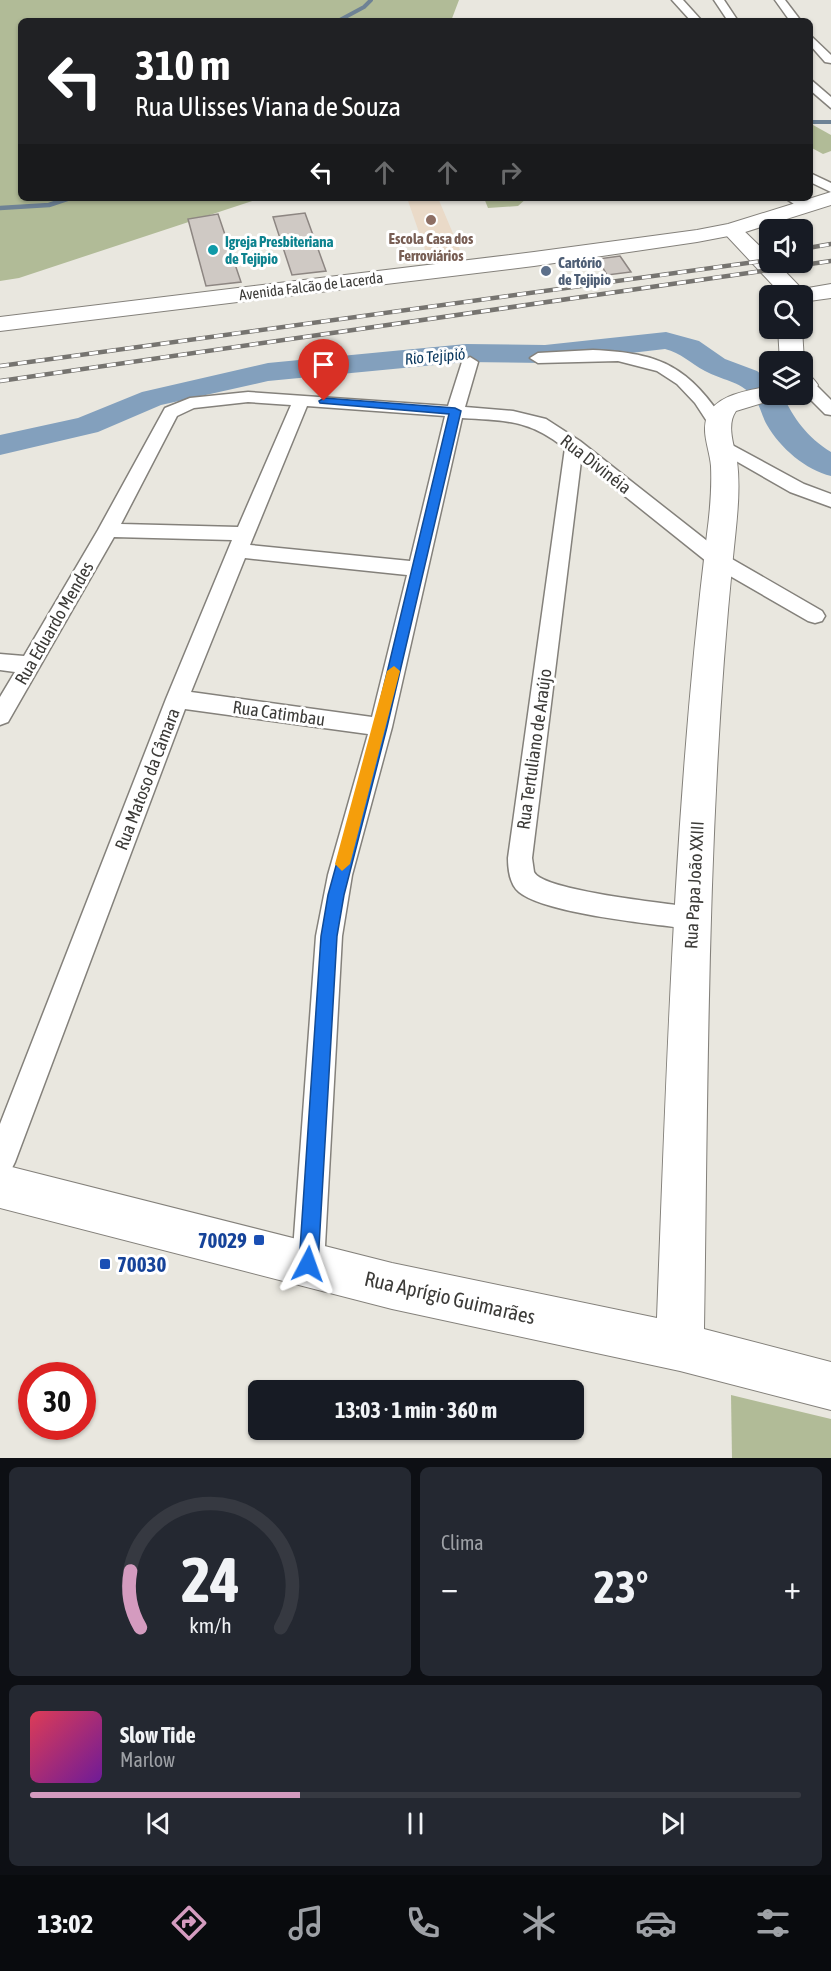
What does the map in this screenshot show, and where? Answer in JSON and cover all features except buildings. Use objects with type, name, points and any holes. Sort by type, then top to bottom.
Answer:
[{"type":"street","points":[[677,0],[694,18]]},
{"type":"street","points":[[719,0],[731,18]]},
{"type":"street","points":[[780,0],[794,18]]},
{"type":"street","points":[[813,41],[830,60]]},
{"type":"street","points":[[813,61],[830,60]]},
{"type":"street","points":[[813,86],[831,104]]},
{"type":"street","points":[[813,179],[831,188]]},
{"type":"street","name":"Avenida Falcão de Lacerda","points":[[813,200],[831,198]]},
{"type":"street","name":"Avenida Falcão de Lacerda","points":[[0,324],[472,261],[732,230],[797,202]]},
{"type":"street","points":[[732,230],[787,285]]},
{"type":"street","points":[[813,294],[831,291]]},
{"type":"street","name":"Rua Papa João XXIII","points":[[538,358],[604,353],[650,362],[704,399],[722,426],[725,482],[709,642],[691,918],[680,1347]]},
{"type":"street","points":[[308,1264],[329,936],[340,875],[381,727],[455,411],[470,362]]},
{"type":"street","points":[[813,393],[831,410]]},
{"type":"street","name":"Rua Eduardo Mendes","points":[[0,716],[108,530],[166,420],[179,406],[209,400],[248,397],[302,399]]},
{"type":"street","name":"Rua Divinéia","points":[[302,399],[455,411],[530,420],[555,432],[574,445],[718,560],[815,616]]},
{"type":"street","name":"Rua Matoso da Câmara","points":[[0,1162],[177,699],[240,542],[302,399]]},
{"type":"street","points":[[759,401],[722,426],[797,488],[831,501]]},
{"type":"street","name":"Rua Tertuliano de Araújo","points":[[574,445],[520,858],[521,873],[526,884],[548,895],[691,918]]},
{"type":"street","points":[[108,530],[240,542],[417,569]]},
{"type":"street","points":[[0,662],[29,665]]},
{"type":"street","name":"Rua Catimbau","points":[[177,699],[381,727]]},
{"type":"street","name":"Rua Aprígio Guimarães","points":[[0,1186],[404,1288],[680,1347],[831,1386]]},
{"type":"shaded area","name":"Escola Casa dos Ferroviários","points":[[408,201],[439,201],[463,257],[429,261]]},
{"type":"green space","points":[[0,0],[459,0],[452,18],[18,18],[18,201],[252,201],[19,278],[0,281]]},
{"type":"green space","points":[[813,125],[831,135],[831,151],[823,154],[813,149]]},
{"type":"green space","points":[[485,201],[524,201],[518,206],[488,208]]},
{"type":"green space","points":[[731,1395],[831,1419],[831,1458],[732,1458]]},
{"type":"waterway","points":[[344,18],[364,7],[371,0]]},
{"type":"waterway","points":[[813,122],[831,122]]},
{"type":"waterway","points":[[0,208],[49,205],[61,201]]},
{"type":"waterway","name":"Rio Tejipió","points":[[0,445],[87,425],[152,398],[268,372],[466,353],[545,354],[666,340],[689,347],[715,365],[747,377],[767,393],[782,425],[806,450],[831,466]]},
{"type":"railway","points":[[813,247],[831,244]]},
{"type":"railway","points":[[0,381],[831,261]]},
{"type":"railway","points":[[0,366],[759,262]]},
{"type":"slow traffic","points":[[342,864],[381,727],[394,671]]},
{"type":"place","name":"Escola Casa dos Ferroviários","points":[[431,220]]},
{"type":"place","name":"Igreja Presbiteriana de Tejipio","points":[[213,250]]},
{"type":"place","name":"Cartório de Tejipio","points":[[546,271]]},
{"type":"place","name":"70029","points":[[259,1240]]},
{"type":"place","name":"70030","points":[[105,1264]]},
{"type":"route","points":[[308,1264],[329,936],[336,895],[381,727],[455,411],[324,401]]}]
